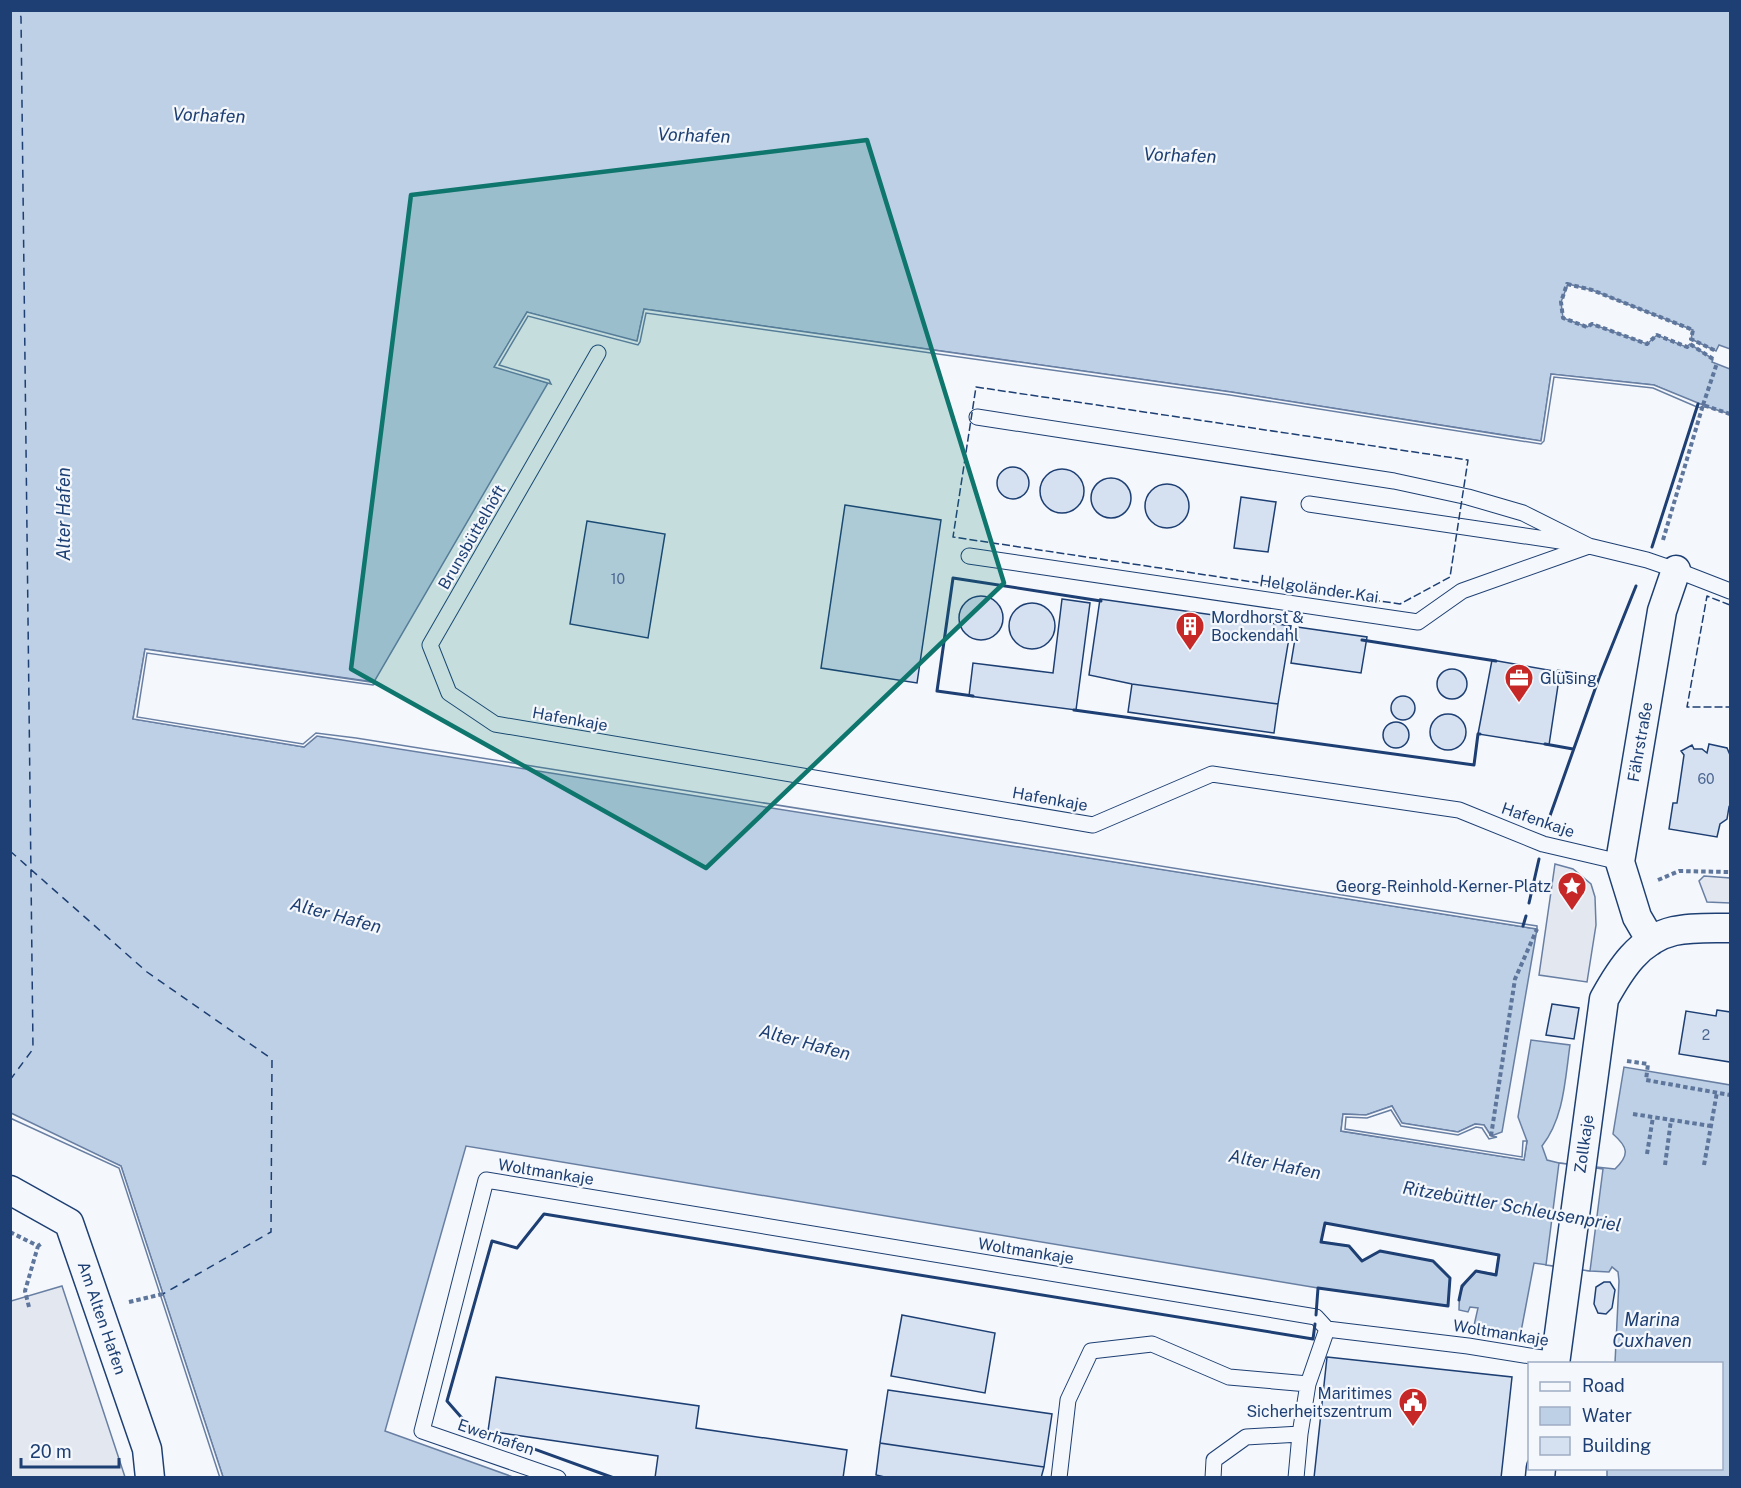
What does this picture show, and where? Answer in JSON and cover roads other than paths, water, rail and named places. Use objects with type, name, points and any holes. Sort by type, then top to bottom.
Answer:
[{"type":"street","name":"Fährstraße","points":[[1651,941],[1637,917],[1620,862],[1662,611],[1676,570]]},
{"type":"street","points":[[1651,941],[1672,931],[1731,928]]},
{"type":"street","name":"Zollkaje","points":[[1555,1362],[1604,999],[1619,972],[1651,941]]},
{"type":"street","name":"Am Alten Hafen","points":[[10,1190],[69,1223],[147,1449],[150,1478]]},
{"type":"lane","name":"Brunsbüttelhöft","points":[[495,724],[449,693],[430,645],[598,353]]},
{"type":"lane","points":[[977,417],[1394,481],[1468,497],[1523,513],[1589,546]]},
{"type":"lane","points":[[1309,504],[1589,546],[1647,560],[1731,591]]},
{"type":"lane","name":"Helgoländer Kai","points":[[969,556],[1418,622],[1462,591],[1589,546]]},
{"type":"lane","name":"Hafenkaje","points":[[495,724],[1094,825],[1212,774],[1459,810],[1543,843],[1620,862]]},
{"type":"lane","name":"Woltmankaje","points":[[422,1431],[486,1180],[1316,1317],[1327,1329],[1467,1346],[1555,1362]]},
{"type":"lane","points":[[1296,1478],[1308,1384],[1327,1329]]},
{"type":"lane","points":[[1059,1478],[1068,1400],[1091,1351],[1152,1344],[1229,1377],[1308,1384]]},
{"type":"lane","name":"Ewerhafen","points":[[422,1431],[558,1478]]},
{"type":"lane","points":[[1213,1478],[1214,1460],[1246,1437],[1300,1434]]},
{"type":"water","points":[[11,11],[1730,11],[1730,349],[1719,345],[1716,351],[1691,339],[1693,330],[1592,290],[1568,284],[1561,302],[1563,318],[1587,327],[1592,324],[1647,344],[1657,335],[1686,347],[1690,344],[1713,359],[1712,362],[1730,369],[1730,414],[1698,404],[1654,385],[1551,374],[1541,441],[1231,392],[644,309],[637,342],[527,312],[495,366],[548,383],[374,682],[145,649],[133,719],[304,747],[317,736],[355,741],[1537,929],[1502,1132],[1491,1136],[1484,1125],[1475,1124],[1458,1132],[1401,1123],[1392,1106],[1366,1115],[1343,1114],[1341,1131],[1524,1160],[1527,1141],[1518,1117],[1531,1040],[1570,1045],[1559,1111],[1542,1146],[1547,1160],[1615,1169],[1625,1155],[1622,1143],[1613,1134],[1624,1067],[1730,1085],[1730,1477],[1607,1477],[1607,1470],[1723,1470],[1723,1362],[1615,1362],[1619,1281],[1618,1272],[1612,1267],[1609,1272],[1534,1263],[1520,1337],[1511,1338],[1473,1330],[1478,1308],[1470,1307],[1468,1312],[1459,1310],[1464,1284],[1476,1271],[1496,1274],[1499,1255],[1325,1223],[1321,1242],[1349,1246],[1362,1261],[1380,1251],[1433,1261],[1450,1278],[1448,1306],[1318,1288],[466,1146],[385,1431],[513,1477],[223,1477],[121,1166],[11,1115]]},
{"type":"place","name":"Mordhorst & Bockendahl","points":[[1190,652]]},
{"type":"place","name":"Glüsing","points":[[1519,704]]},
{"type":"place","name":"Georg-Reinhold-Kerner-Platz","points":[[1572,912]]},
{"type":"place","name":"Maritimes Sicherheitszentrum","points":[[1413,1428]]},
{"type":"water label","name":"Vorhafen","points":[[209,115]]},
{"type":"water label","name":"Vorhafen","points":[[694,135]]},
{"type":"water label","name":"Vorhafen","points":[[1180,155]]},
{"type":"water label","name":"Alter Hafen","points":[[63,514]]},
{"type":"water label","name":"Alter Hafen","points":[[336,915]]},
{"type":"water label","name":"Alter Hafen","points":[[805,1042]]},
{"type":"water label","name":"Alter Hafen","points":[[1275,1164]]},
{"type":"water label","name":"Ritzebüttler Schleusenpriel","points":[[1512,1206]]},
{"type":"water label","name":"Marina Cuxhaven","points":[[1652,1329]]}]
